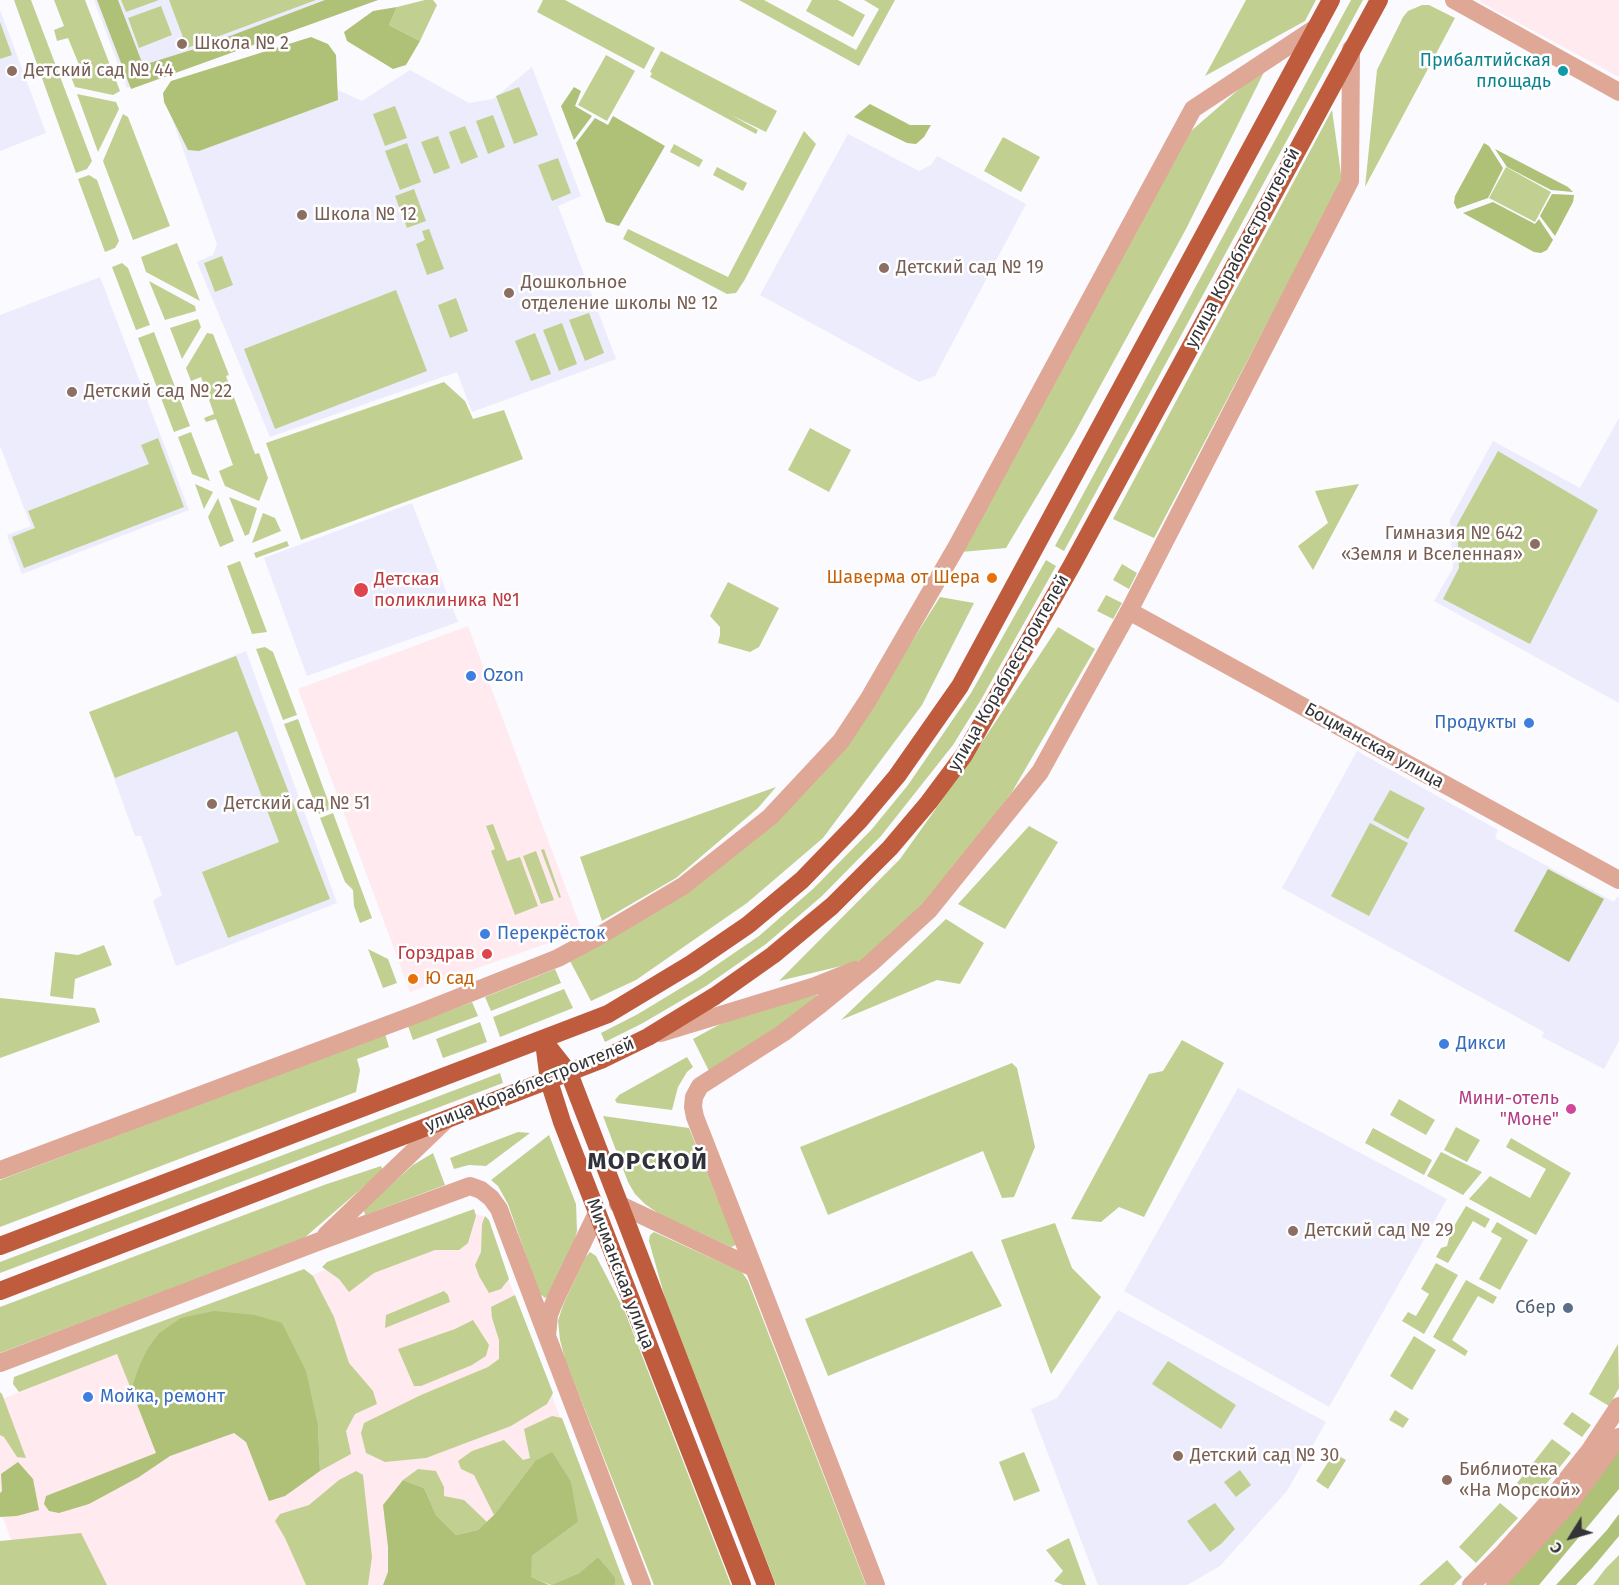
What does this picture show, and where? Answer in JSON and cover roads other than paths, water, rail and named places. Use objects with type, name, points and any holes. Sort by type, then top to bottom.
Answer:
[{"type":"main road","name":"улица Кораблестроителей","points":[[0,1246],[597,1018],[631,1002],[691,964],[748,925],[802,880],[861,820],[897,776],[960,686],[1331,0]]},
{"type":"main road","name":"улица Кораблестроителей","points":[[0,1291],[549,1081],[648,1037],[715,996],[773,955],[832,906],[890,848],[929,802],[964,755],[1077,556],[1378,0]]},
{"type":"main road","name":"Мичманская улица","points":[[543,1040],[569,1073],[766,1585]]},
{"type":"main road","name":"Мичманская улица","points":[[543,1040],[549,1081],[562,1122],[742,1585]]},
{"type":"street","points":[[1454,0],[1619,92]]},
{"type":"street","points":[[0,1170],[417,1014],[558,958],[683,886],[770,817],[841,741],[874,691],[950,560],[1193,110],[1317,27]]},
{"type":"street","name":"улица Кораблестроителей","points":[[754,1268],[693,1107],[694,1097],[700,1086],[783,1033],[871,963],[937,902],[1040,772],[1129,611],[1350,181],[1351,49]]},
{"type":"street","name":"Боцманская улица","points":[[1129,611],[1619,880]]},
{"type":"street","points":[[648,1037],[814,986],[871,963]]},
{"type":"street","points":[[320,1240],[448,1118]]},
{"type":"street","points":[[0,1363],[320,1240],[470,1186],[481,1190],[491,1198],[506,1222],[642,1585]]},
{"type":"street","points":[[618,1204],[754,1268],[876,1585]]},
{"type":"street","points":[[547,1336],[549,1315],[555,1299],[597,1213]]},
{"type":"street","points":[[1472,1585],[1551,1499],[1590,1450],[1619,1406]]},
{"type":"street","points":[[1495,1585],[1560,1515],[1619,1437]]},
{"type":"place","name":"Школа № 2","points":[[182,44]]},
{"type":"place","name":"Детский сад № 44","points":[[12,71]]},
{"type":"place","name":"Прибалтийская площадь","points":[[1563,71]]},
{"type":"place","name":"Школа № 12","points":[[302,215]]},
{"type":"place","name":"Детский сад № 19","points":[[884,268]]},
{"type":"place","name":"Дошкольное отделение школы № 12","points":[[509,293]]},
{"type":"place","name":"Детский сад № 22","points":[[72,392]]},
{"type":"place","name":"Гимназия № 642 «Земля и Вселенная»","points":[[1535,544]]},
{"type":"place","name":"Шаверма от Шера","points":[[992,578]]},
{"type":"place","name":"Детская поликлиника №1","points":[[361,590]]},
{"type":"place","name":"Ozon","points":[[471,676]]},
{"type":"place","name":"Продукты","points":[[1529,723]]},
{"type":"place","name":"Детский сад № 51","points":[[212,804]]},
{"type":"place","name":"Перекрёсток","points":[[485,934]]},
{"type":"place","name":"Горздрав","points":[[487,954]]},
{"type":"place","name":"Ю сад","points":[[413,979]]},
{"type":"place","name":"Дикси","points":[[1444,1044]]},
{"type":"place","name":"Мини-отель \"Моне\"","points":[[1571,1109]]},
{"type":"place","name":"Детский сад № 29","points":[[1293,1231]]},
{"type":"place","name":"Сбер","points":[[1568,1308]]},
{"type":"place","name":"Мойка, ремонт","points":[[88,1397]]},
{"type":"place","name":"Детский сад № 30","points":[[1178,1456]]},
{"type":"place","name":"Библиотека «На Морской»","points":[[1447,1480]]},
{"type":"district","name":"МОРСКОЙ","points":[[648,1162]]}]
